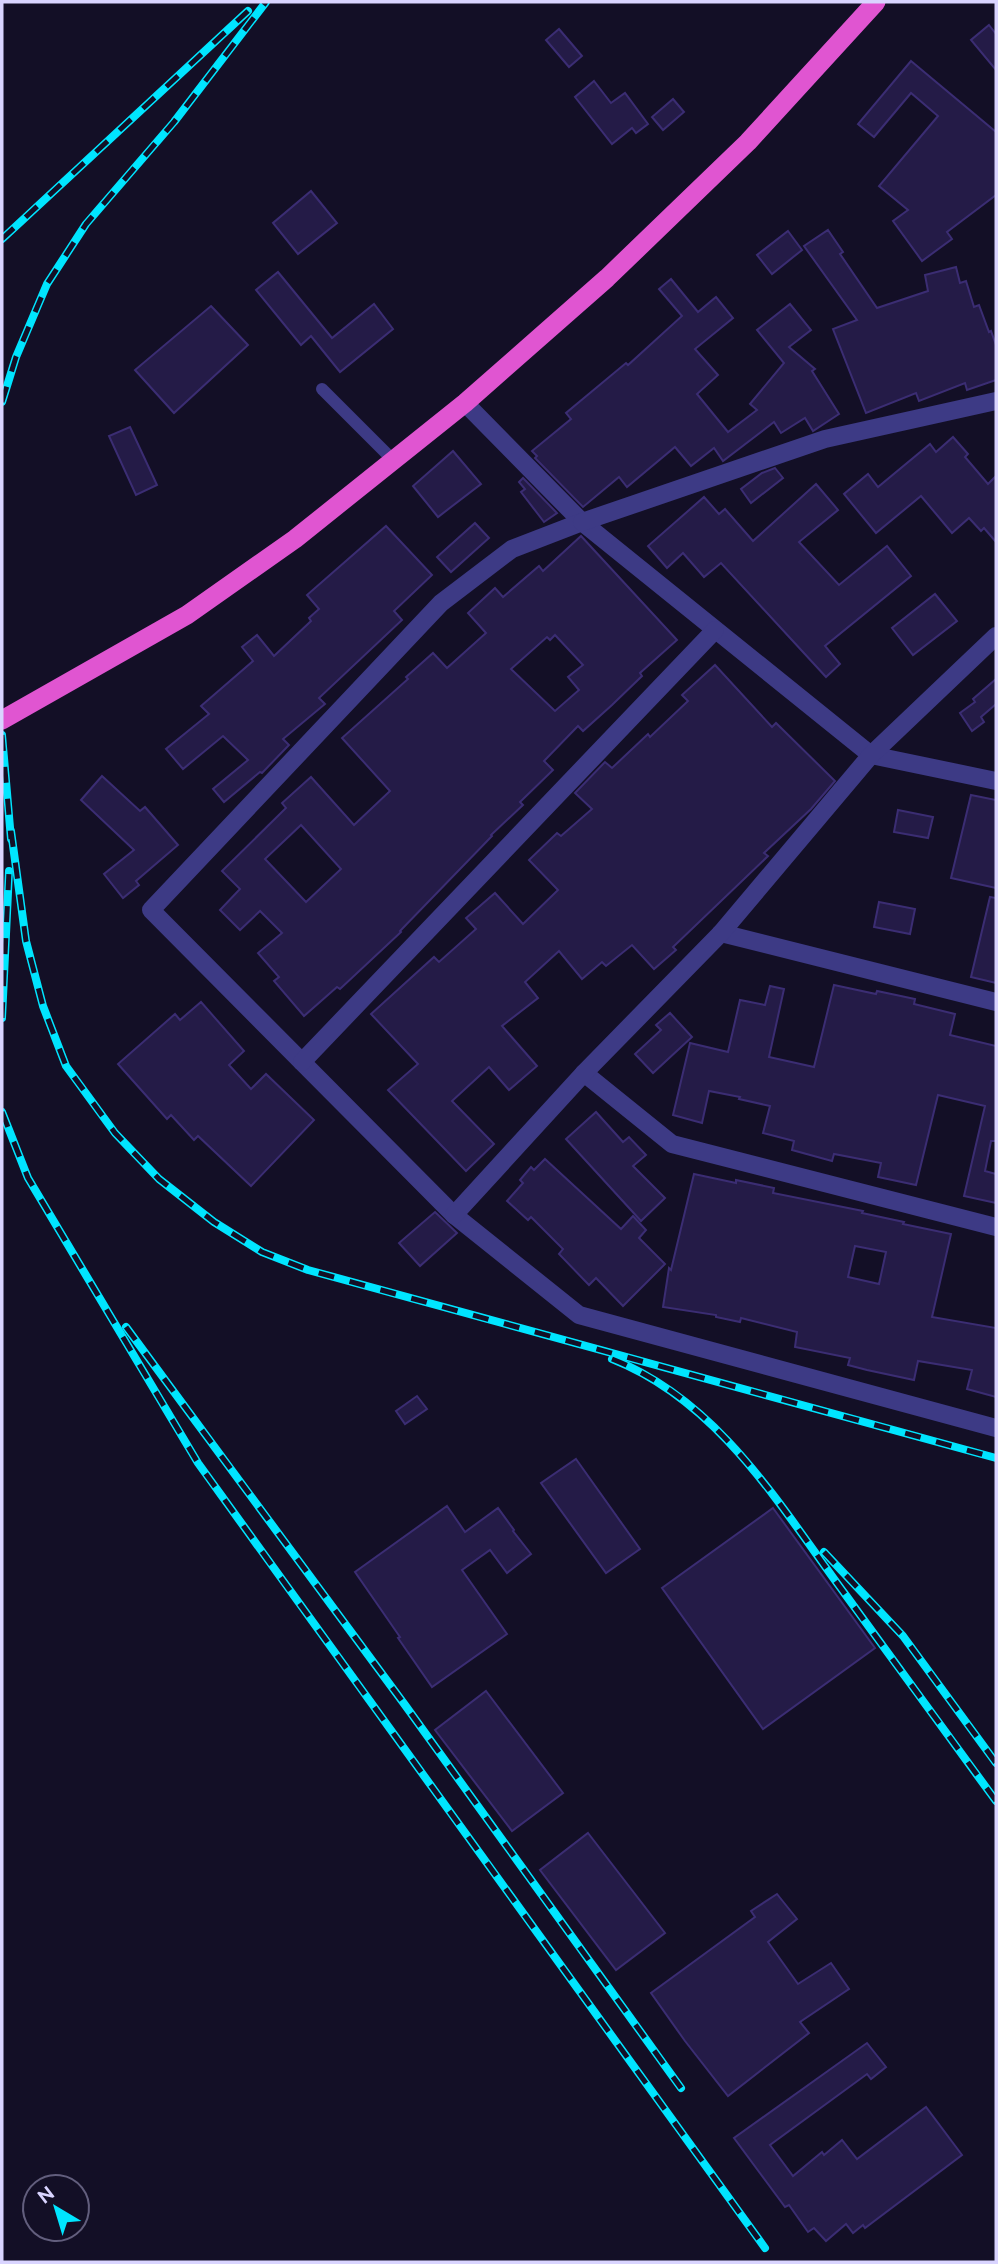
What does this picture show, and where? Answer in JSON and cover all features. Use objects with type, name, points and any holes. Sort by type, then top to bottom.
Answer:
[{"type":"highway","points":[[2,720],[187,615],[295,540],[465,403],[607,278],[748,142],[876,2]]},
{"type":"street","points":[[996,401],[825,439],[582,522],[512,549],[441,603],[151,910],[454,1215],[579,1315],[996,1428]]},
{"type":"street","points":[[465,403],[582,522],[871,755],[996,781]]},
{"type":"street","points":[[302,1062],[715,629]]},
{"type":"street","points":[[454,1215],[584,1073],[721,933],[871,755],[996,636]]},
{"type":"street","points":[[721,933],[996,1002]]},
{"type":"street","points":[[584,1073],[672,1144],[996,1227]]},
{"type":"lane","points":[[322,389],[393,460]]},
{"type":"building","points":[[989,25],[996,34],[996,70],[971,40]]},
{"type":"building","points":[[559,29],[582,56],[569,67],[546,40]]},
{"type":"building","points":[[911,61],[996,132],[996,195],[947,232],[952,239],[922,261],[893,221],[908,210],[879,186],[938,116],[911,93],[874,137],[858,124]]},
{"type":"building","points":[[594,81],[611,103],[625,93],[648,124],[636,133],[632,128],[612,144],[575,97]]},
{"type":"building","points":[[673,99],[684,112],[663,130],[652,117]]},
{"type":"building","points":[[311,191],[337,223],[298,254],[273,223]]},
{"type":"building","points":[[828,230],[843,252],[840,254],[877,308],[928,291],[925,275],[956,267],[960,283],[966,281],[974,307],[979,305],[996,345],[996,380],[967,390],[965,383],[919,401],[916,393],[866,413],[833,329],[857,320],[804,246]]},
{"type":"building","points":[[788,231],[802,250],[772,274],[757,255]]},
{"type":"building","points":[[278,272],[332,338],[374,304],[393,329],[340,372],[311,336],[301,345],[256,290]]},
{"type":"building","points":[[671,279],[698,312],[716,297],[733,318],[695,349],[718,375],[697,394],[728,432],[757,410],[750,404],[784,363],[757,330],[790,304],[811,330],[789,347],[815,369],[812,371],[839,414],[813,431],[805,418],[781,433],[774,422],[723,461],[714,448],[691,466],[675,447],[627,487],[619,477],[583,507],[535,458],[537,456],[532,451],[571,419],[566,413],[626,363],[628,365],[682,316],[659,289]]},
{"type":"building","points":[[211,306],[248,345],[174,413],[135,370]]},
{"type":"building","points":[[130,427],[157,485],[136,495],[109,436]]},
{"type":"building","points":[[953,437],[968,454],[965,457],[988,484],[996,476],[996,542],[984,528],[981,531],[969,518],[952,533],[921,496],[876,533],[844,494],[868,474],[878,487],[930,444],[936,452]]},
{"type":"building","points":[[453,451],[481,484],[438,517],[413,486]]},
{"type":"building","points":[[775,468],[783,478],[751,503],[741,489],[762,473]]},
{"type":"building","points":[[523,478],[557,513],[544,522],[521,492],[525,489],[519,482]]},
{"type":"building","points":[[816,484],[838,510],[799,542],[839,585],[887,546],[911,576],[825,646],[840,664],[826,677],[721,563],[704,577],[683,553],[667,568],[648,546],[704,497],[719,514],[725,509],[753,541]]},
{"type":"building","points":[[475,523],[489,538],[451,572],[437,557]]},
{"type":"building","points":[[386,526],[432,575],[394,611],[402,620],[319,698],[325,704],[283,739],[289,745],[262,773],[224,802],[213,789],[248,760],[223,736],[183,769],[166,749],[209,714],[201,706],[253,661],[242,647],[257,635],[274,656],[311,621],[309,618],[319,609],[307,595]]},
{"type":"building","points":[[581,536],[677,640],[583,731],[578,726],[544,761],[553,770],[520,802],[523,805],[491,835],[401,932],[340,989],[337,987],[304,1016],[274,981],[279,977],[258,953],[282,933],[260,911],[240,930],[220,910],[240,889],[222,871],[286,808],[282,803],[311,777],[354,825],[390,791],[342,738],[433,653],[447,668],[486,633],[468,613],[495,588],[503,597],[539,566],[543,571]],"holes":[[[555,635],[583,665],[568,677],[579,690],[555,711],[511,669],[547,637],[550,640]],[[301,825],[341,869],[306,902],[265,859]]]},
{"type":"building","points":[[935,594],[957,621],[913,655],[892,628]]},
{"type":"building","points":[[715,665],[772,727],[776,723],[835,781],[811,809],[764,853],[768,856],[673,947],[676,950],[654,969],[632,945],[606,966],[602,962],[582,979],[559,951],[525,982],[538,998],[502,1026],[537,1066],[509,1090],[489,1067],[452,1101],[494,1144],[466,1171],[388,1090],[418,1064],[371,1014],[434,957],[439,962],[476,929],[466,918],[495,893],[523,924],[558,890],[529,860],[557,833],[561,836],[592,809],[575,793],[605,762],[612,768],[648,734],[650,737],[688,701],[682,695]]},
{"type":"building","points":[[996,679],[996,704],[981,717],[984,722],[972,731],[960,713],[975,702],[973,699]]},
{"type":"building","points":[[102,776],[140,811],[145,807],[178,845],[136,881],[139,885],[123,898],[104,874],[134,850],[81,800]]},
{"type":"building","points":[[971,795],[996,800],[996,888],[951,878]]},
{"type":"building","points":[[898,810],[933,817],[928,838],[894,832]]},
{"type":"building","points":[[990,897],[996,898],[996,983],[971,977]]},
{"type":"building","points":[[879,902],[915,909],[910,934],[874,927]]},
{"type":"building","points":[[834,985],[915,999],[914,1004],[955,1014],[950,1035],[996,1046],[996,1141],[991,1141],[985,1171],[996,1174],[996,1203],[964,1196],[985,1106],[938,1095],[916,1185],[878,1177],[881,1163],[834,1154],[832,1161],[792,1150],[794,1141],[763,1133],[770,1106],[739,1099],[740,1097],[709,1091],[702,1123],[673,1115],[690,1043],[728,1052],[740,1000],[765,1005],[770,986],[784,989],[769,1057],[814,1067]]},
{"type":"building","points":[[201,1002],[244,1051],[229,1065],[251,1089],[266,1074],[314,1120],[251,1186],[198,1136],[194,1140],[171,1115],[167,1119],[118,1064],[175,1014],[180,1020]]},
{"type":"building","points":[[670,1013],[692,1037],[653,1073],[635,1054],[661,1030],[656,1025]]},
{"type":"building","points":[[596,1112],[623,1142],[629,1137],[646,1155],[633,1166],[665,1198],[641,1221],[566,1139]]},
{"type":"building","points":[[545,1159],[621,1229],[633,1216],[646,1230],[639,1238],[665,1264],[623,1306],[596,1278],[589,1285],[559,1254],[563,1249],[531,1217],[528,1220],[507,1201],[523,1183],[520,1180],[531,1167],[534,1170]]},
{"type":"building","points":[[694,1174],[774,1188],[773,1193],[863,1211],[862,1213],[904,1222],[903,1224],[951,1234],[932,1317],[996,1328],[996,1397],[967,1389],[972,1370],[918,1361],[914,1380],[848,1365],[850,1358],[795,1347],[797,1332],[741,1318],[740,1322],[716,1315],[663,1307],[669,1268],[671,1270]],"holes":[[[855,1246],[886,1252],[879,1284],[848,1277]]]},
{"type":"building","points":[[435,1212],[457,1233],[420,1266],[399,1243]]},
{"type":"building","points":[[417,1396],[427,1409],[405,1424],[396,1411]]},
{"type":"building","points":[[576,1459],[640,1549],[606,1573],[541,1483]]},
{"type":"building","points":[[447,1506],[465,1532],[498,1508],[531,1554],[507,1573],[490,1550],[462,1570],[507,1634],[432,1687],[355,1572]]},
{"type":"building","points":[[773,1508],[875,1648],[763,1729],[662,1588]]},
{"type":"building","points":[[486,1691],[563,1793],[512,1831],[435,1730]]},
{"type":"building","points":[[588,1833],[665,1933],[616,1970],[540,1870]]},
{"type":"building","points":[[777,1894],[797,1919],[768,1942],[798,1984],[831,1963],[849,1989],[800,2022],[809,2033],[728,2096],[651,1993],[755,1917],[751,1911]]},
{"type":"building","points":[[867,2043],[886,2067],[871,2079],[867,2074],[770,2145],[793,2176],[822,2152],[824,2155],[842,2140],[857,2159],[926,2107],[962,2155],[865,2228],[863,2225],[853,2233],[846,2224],[826,2241],[814,2228],[808,2232],[789,2205],[785,2207],[734,2138]]},
{"type":"railway","points":[[2,402],[16,357],[47,284],[86,224],[174,122],[266,2]]},
{"type":"railway","points":[[2,239],[248,11]]},
{"type":"railway","points":[[2,735],[11,839]]},
{"type":"railway","points":[[11,831],[26,941],[43,1006],[66,1066],[115,1133],[159,1179],[214,1222],[262,1252],[308,1270],[996,1458]]},
{"type":"railway","points":[[2,1018],[9,871]]},
{"type":"railway","points":[[2,1112],[28,1178],[198,1463],[765,2248]]},
{"type":"railway","points":[[126,1327],[405,1705],[681,2088]]},
{"type":"railway","points":[[612,1359],[650,1378],[684,1401],[716,1429],[744,1459],[771,1492],[996,1801]]},
{"type":"railway","points":[[824,1552],[903,1636],[996,1763]]}]
